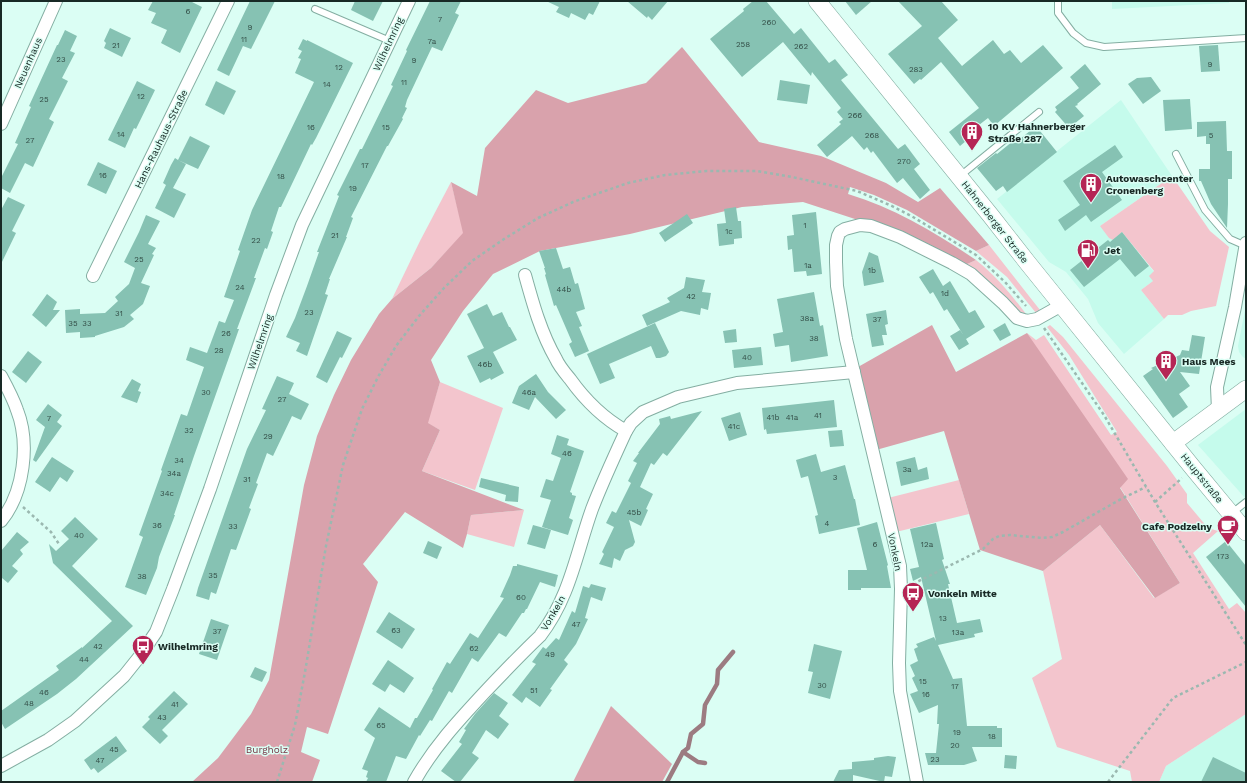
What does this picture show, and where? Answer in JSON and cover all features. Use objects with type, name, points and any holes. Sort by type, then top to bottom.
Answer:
[{"type":"main road","name":"Hahnerberger Straße","points":[[822,3],[1173,443]]},
{"type":"main road","points":[[1173,443],[1246,390]]},
{"type":"main road","name":"Hauptstraße","points":[[1173,443],[1246,532]]},
{"type":"street","name":"Neuenhaus","points":[[1,124],[56,1]]},
{"type":"street","name":"Hans-Rauhaus-Straße","points":[[94,276],[228,1]]},
{"type":"street","name":"Wilhelmring","points":[[1,766],[48,740],[80,716],[134,665],[156,632],[210,489],[276,295],[302,225],[409,1]]},
{"type":"street","name":"Vonkeln","points":[[917,782],[900,691],[898,663],[901,589],[900,566],[846,340],[836,262],[838,236],[840,232],[845,229],[860,225],[871,226],[900,237],[971,274],[1017,318],[1027,321],[1037,320]]},
{"type":"street","points":[[1218,410],[1217,387],[1235,307],[1246,243]]},
{"type":"street","points":[[525,275],[535,311],[556,360],[578,391],[594,408],[613,424],[626,431]]},
{"type":"street","points":[[1037,320],[1062,305]]},
{"type":"street","name":"Vonkeln","points":[[414,782],[433,752],[460,718],[540,636],[549,624],[563,597],[592,509],[630,423],[643,412],[678,397],[737,383],[854,372]]},
{"type":"street","points":[[1,376],[18,411],[22,431],[23,460],[21,476],[14,499],[1,521]]},
{"type":"lane","points":[[1058,1],[1058,13],[1073,34],[1086,43],[1104,47],[1246,38]]},
{"type":"lane","points":[[315,8],[390,41]]},
{"type":"lane","points":[[959,176],[1039,112]]},
{"type":"lane","points":[[1176,154],[1205,210],[1230,239],[1246,246]]},
{"type":"lane","points":[[1230,514],[1246,502]]},
{"type":"path","points":[[277,782],[295,725],[326,546],[343,465],[362,409],[396,346],[419,316],[444,288],[472,261],[515,232],[538,218],[573,202],[628,183],[665,175],[706,171],[757,171],[792,176],[857,192],[892,206],[913,217],[976,255],[1005,282],[1057,345],[1104,415],[1155,502],[1246,645]]},
{"type":"path","points":[[1155,502],[1193,468]]},
{"type":"path","points":[[901,589],[983,549],[993,539],[999,536],[1010,535],[1042,538],[1052,537],[1146,487]]},
{"type":"path","points":[[14,499],[51,532],[59,544]]},
{"type":"path","points":[[1108,782],[1173,698],[1246,662]]},
{"type":"shaded area","points":[[1112,1],[1229,1],[1229,3],[1112,9]]},
{"type":"shaded area","points":[[1121,100],[1172,176],[1100,226],[1122,232],[1154,272],[1153,281],[1141,290],[1164,319],[1124,354],[1098,323],[1088,299],[1066,272],[1049,262],[997,199]]},
{"type":"shaded area","points":[[1172,176],[1210,231],[1229,247],[1216,306],[1191,311],[1182,315],[1168,315],[1164,319],[1141,290],[1153,281],[1149,276],[1154,271],[1122,232],[1113,240],[1109,238],[1100,226]]},
{"type":"shaded area","points":[[451,182],[464,233],[431,268],[392,299],[420,241]]},
{"type":"shaded area","points":[[989,245],[1040,310],[1036,313],[1007,277],[976,251]]},
{"type":"shaded area","points":[[976,260],[1003,286],[1026,314],[1016,310],[965,265]]},
{"type":"shaded area","points":[[1246,305],[1246,359],[1239,352],[1238,346]]},
{"type":"shaded area","points":[[1050,325],[1063,337],[1167,466],[1187,494],[1187,503],[1208,528],[1218,531],[1193,553],[1229,609],[1237,603],[1246,613],[1246,714],[1166,766],[1159,782],[1132,782],[1130,771],[1057,747],[1032,678],[1062,659],[1043,571],[1100,525],[1154,598],[1180,583],[1027,333],[1036,340],[1044,335],[1111,435],[1117,432],[1069,355],[1047,327]]},
{"type":"shaded area","points":[[440,382],[503,408],[475,490],[422,471],[440,430],[427,423]]},
{"type":"shaded area","points":[[1246,409],[1246,499],[1198,445]]},
{"type":"shaded area","points":[[959,480],[969,514],[896,532],[888,498]]},
{"type":"shaded area","points":[[524,510],[514,547],[467,534],[471,515]]},
{"type":"shaded area","points":[[1246,714],[1246,782],[1159,782],[1166,766]]},
{"type":"green space","name":"Burgholz","points":[[682,47],[759,142],[821,156],[886,183],[918,202],[940,188],[989,245],[976,251],[907,210],[874,195],[850,187],[848,194],[882,206],[915,222],[976,260],[965,265],[858,220],[803,202],[742,207],[630,234],[540,251],[493,274],[463,311],[431,360],[440,382],[428,423],[440,430],[422,471],[524,510],[471,515],[463,548],[405,512],[363,564],[378,582],[328,734],[307,727],[301,752],[320,760],[312,782],[192,782],[218,758],[251,714],[269,680],[304,485],[317,436],[334,395],[351,360],[379,314],[392,299],[431,268],[463,233],[451,182],[477,196],[485,148],[536,90],[568,103],[646,83]]},
{"type":"green space","points":[[932,325],[956,372],[1027,333],[1128,479],[1120,488],[1180,583],[1155,598],[1100,525],[1043,571],[980,550],[944,431],[876,450],[858,367]]},
{"type":"green space","points":[[611,706],[672,764],[662,782],[573,782]]},
{"type":"building","points":[[153,1],[190,1],[202,7],[180,53],[161,43],[167,30],[151,23],[156,13],[148,10]]},
{"type":"building","points":[[250,1],[275,1],[251,49],[243,46],[229,76],[217,70]]},
{"type":"building","points":[[355,1],[383,1],[373,21],[351,10]]},
{"type":"building","points":[[430,1],[461,1],[455,13],[459,15],[442,51],[432,47],[407,100],[405,107],[407,108],[402,118],[403,119],[387,146],[351,217],[353,218],[347,237],[329,279],[325,294],[328,295],[307,356],[296,351],[300,343],[286,337],[307,286],[319,252],[317,252],[339,196],[337,195],[360,149],[362,149],[393,86],[391,85],[407,51],[406,50]]},
{"type":"building","points":[[546,1],[600,1],[593,15],[589,13],[585,20],[571,13],[569,18],[556,12],[559,7]]},
{"type":"building","points":[[627,1],[668,1],[652,20],[648,16],[647,18]]},
{"type":"building","points":[[753,1],[766,1],[794,34],[801,28],[829,63],[835,59],[848,75],[841,80],[898,149],[905,144],[920,164],[914,169],[930,190],[920,199],[903,178],[897,183],[873,151],[871,153],[867,147],[864,150],[852,136],[827,157],[817,145],[841,124],[839,122],[843,119],[837,112],[841,108],[812,72],[811,76],[783,42],[742,77],[710,39],[744,11],[743,9]]},
{"type":"building","points":[[845,1],[872,1],[856,15]]},
{"type":"building","points":[[898,1],[941,1],[958,20],[938,38],[962,66],[993,40],[1004,54],[1010,50],[1021,63],[1043,45],[1063,68],[994,126],[988,118],[970,132],[973,135],[960,146],[949,132],[979,108],[941,62],[921,80],[920,79],[914,84],[888,54],[922,26]]},
{"type":"building","points":[[110,28],[131,38],[122,57],[104,48],[106,43],[104,41]]},
{"type":"building","points":[[65,30],[77,36],[70,51],[75,53],[62,78],[68,81],[49,119],[54,122],[33,167],[25,163],[10,193],[1,188],[1,178],[18,144],[15,143],[31,107],[29,106]]},
{"type":"building","points":[[303,39],[353,63],[316,138],[312,145],[311,144],[281,207],[279,207],[271,231],[273,232],[267,249],[265,248],[254,278],[256,278],[237,329],[239,329],[159,557],[157,568],[146,595],[125,587],[143,537],[139,535],[181,414],[187,416],[204,367],[186,360],[190,347],[207,353],[219,321],[225,323],[234,300],[224,297],[252,210],[314,82],[295,73],[301,59],[298,58],[302,51],[298,49]]},
{"type":"building","points":[[1218,45],[1220,71],[1201,72],[1199,46]]},
{"type":"building","points":[[1085,64],[1101,84],[1075,106],[1084,116],[1069,128],[1055,112],[1057,110],[1055,107],[1079,88],[1070,77]]},
{"type":"building","points":[[1151,77],[1161,91],[1143,104],[1128,84],[1137,78]]},
{"type":"building","points":[[780,80],[810,85],[807,104],[777,100]]},
{"type":"building","points":[[137,81],[155,90],[125,148],[108,140]]},
{"type":"building","points":[[216,81],[236,91],[224,115],[205,105]]},
{"type":"building","points":[[1190,99],[1192,129],[1165,131],[1163,100]]},
{"type":"building","points":[[1226,121],[1227,151],[1232,151],[1232,179],[1228,179],[1227,228],[1211,204],[1201,181],[1199,181],[1199,169],[1210,169],[1210,144],[1206,144],[1206,136],[1197,137],[1197,122]]},
{"type":"building","points":[[1036,126],[1057,152],[1007,192],[1003,186],[996,191],[977,168],[1013,141],[1015,143]]},
{"type":"building","points":[[190,136],[210,146],[198,169],[178,160]]},
{"type":"building","points":[[1115,145],[1123,157],[1102,172],[1122,200],[1091,222],[1086,215],[1065,231],[1058,220],[1080,205],[1063,181]]},
{"type":"building","points":[[175,158],[186,164],[173,188],[186,194],[174,218],[155,208],[166,185],[163,183],[171,165]]},
{"type":"building","points":[[98,162],[117,171],[106,194],[87,185]]},
{"type":"building","points":[[8,197],[25,205],[12,231],[16,233],[1,264],[1,210]]},
{"type":"building","points":[[736,207],[738,221],[741,221],[742,238],[734,239],[734,244],[719,246],[717,224],[726,223],[724,209]]},
{"type":"building","points":[[816,212],[822,274],[807,276],[806,271],[794,272],[792,249],[788,250],[787,236],[794,235],[792,215]]},
{"type":"building","points":[[687,214],[693,223],[665,242],[659,233]]},
{"type":"building","points":[[146,215],[160,221],[148,244],[156,248],[152,254],[154,255],[141,283],[150,286],[143,304],[130,315],[134,319],[124,327],[95,337],[80,338],[80,332],[66,333],[65,310],[80,309],[80,314],[105,313],[118,301],[115,297],[129,284],[135,268],[124,262]]},
{"type":"building","points":[[1122,232],[1149,266],[1135,277],[1120,259],[1084,287],[1070,270],[1108,240],[1110,242]]},
{"type":"building","points":[[556,248],[563,269],[570,267],[575,284],[578,283],[585,309],[576,312],[582,326],[579,327],[589,351],[575,357],[569,344],[572,342],[556,305],[554,306],[545,275],[545,268],[539,251]]},
{"type":"building","points":[[869,252],[878,256],[884,282],[864,286],[862,272]]},
{"type":"building","points":[[933,269],[943,286],[950,281],[969,313],[975,310],[985,327],[966,339],[969,344],[959,350],[950,336],[960,330],[964,336],[947,309],[944,311],[933,292],[930,294],[919,277]]},
{"type":"building","points":[[686,277],[705,280],[702,292],[711,293],[708,310],[701,308],[700,315],[681,311],[647,326],[642,315],[670,302],[667,298],[684,288]]},
{"type":"building","points":[[814,292],[820,326],[823,325],[828,356],[791,362],[789,345],[775,347],[773,334],[783,332],[777,299]]},
{"type":"building","points":[[47,294],[57,302],[53,310],[60,310],[46,327],[32,315]]},
{"type":"building","points":[[487,304],[493,316],[502,312],[517,340],[493,352],[504,373],[491,380],[490,378],[480,383],[467,356],[484,348],[467,314]]},
{"type":"building","points":[[886,310],[888,324],[885,325],[887,335],[882,335],[884,345],[872,347],[866,314]]},
{"type":"building","points":[[655,323],[669,352],[666,356],[656,358],[651,346],[609,364],[615,378],[600,384],[587,354]]},
{"type":"building","points":[[1005,323],[1011,335],[1000,341],[993,330]]},
{"type":"building","points":[[736,329],[737,342],[725,343],[723,331]]},
{"type":"building","points":[[337,331],[352,338],[342,358],[340,357],[327,383],[316,377]]},
{"type":"building","points":[[1192,335],[1205,337],[1199,374],[1180,372],[1190,386],[1179,394],[1188,407],[1173,418],[1143,376],[1153,369],[1151,368],[1180,355],[1182,350],[1189,351]]},
{"type":"building","points":[[761,347],[763,365],[734,368],[732,350]]},
{"type":"building","points":[[28,351],[42,362],[26,383],[12,372]]},
{"type":"building","points":[[536,374],[548,392],[566,410],[556,419],[535,397],[529,410],[512,403],[519,386]]},
{"type":"building","points":[[277,376],[294,383],[289,394],[309,404],[301,420],[292,416],[273,456],[267,453],[256,483],[258,484],[249,508],[251,509],[236,550],[231,549],[216,594],[211,592],[209,600],[196,596],[247,449],[266,410],[262,409]]},
{"type":"building","points":[[132,379],[141,384],[138,391],[141,392],[137,403],[121,397]]},
{"type":"building","points":[[834,400],[837,427],[767,434],[766,429],[764,430],[762,408]]},
{"type":"building","points":[[48,404],[62,415],[57,422],[62,426],[36,462],[33,460],[45,427],[36,420]]},
{"type":"building","points":[[702,411],[667,456],[663,453],[654,465],[651,463],[640,487],[653,494],[646,509],[648,510],[641,526],[629,520],[635,542],[633,546],[625,550],[620,561],[614,558],[612,568],[599,564],[604,554],[602,552],[614,527],[606,523],[612,511],[616,513],[631,483],[628,481],[637,463],[633,461],[660,424],[659,419],[670,416],[671,419]]},
{"type":"building","points":[[740,412],[747,435],[729,441],[721,418]]},
{"type":"building","points":[[842,430],[844,446],[830,447],[828,431]]},
{"type":"building","points":[[557,435],[569,439],[567,445],[584,451],[570,492],[572,495],[576,496],[569,518],[573,520],[568,535],[542,527],[551,500],[540,497],[546,479],[553,481],[561,458],[551,454]]},
{"type":"building","points":[[816,454],[821,472],[845,465],[855,499],[860,525],[819,534],[815,516],[818,515],[808,476],[801,478],[796,460]]},
{"type":"building","points":[[52,457],[74,471],[67,482],[60,477],[50,492],[35,482]]},
{"type":"building","points":[[915,457],[918,470],[927,467],[929,479],[901,486],[896,462]]},
{"type":"building","points":[[481,478],[519,487],[518,502],[505,501],[506,495],[479,487]]},
{"type":"building","points":[[75,517],[98,539],[72,566],[133,626],[76,679],[57,694],[5,729],[1,722],[1,711],[59,670],[56,666],[82,648],[112,621],[53,563],[49,544],[56,551],[69,539],[61,531]]},
{"type":"building","points":[[877,522],[888,565],[891,588],[861,588],[861,590],[848,590],[848,570],[867,570],[857,528]]},
{"type":"building","points":[[936,523],[944,559],[942,560],[950,584],[948,584],[957,623],[980,619],[983,632],[974,634],[975,637],[938,645],[953,679],[962,678],[967,726],[997,726],[997,728],[1002,728],[1002,747],[972,747],[977,761],[964,765],[928,765],[925,753],[936,753],[939,724],[937,724],[938,705],[919,713],[910,694],[918,691],[912,678],[915,676],[910,665],[918,661],[914,649],[918,647],[916,644],[934,637],[936,641],[921,577],[913,581],[910,569],[919,567],[910,529]]},
{"type":"building","points":[[533,525],[551,530],[545,549],[527,544]]},
{"type":"building","points":[[17,532],[29,542],[20,550],[23,554],[12,566],[18,571],[8,583],[2,578],[1,580],[1,551]]},
{"type":"building","points":[[428,541],[442,547],[437,559],[423,553]]},
{"type":"building","points":[[1226,541],[1246,566],[1246,607],[1206,557]]},
{"type":"building","points":[[517,564],[558,575],[555,587],[540,582],[527,609],[524,613],[522,613],[506,637],[499,633],[478,662],[472,658],[452,693],[449,691],[432,721],[430,720],[420,736],[419,735],[406,759],[396,756],[386,782],[366,782],[368,778],[366,777],[368,771],[362,769],[375,738],[364,730],[379,707],[410,728],[433,690],[432,689],[447,662],[450,664],[470,633],[478,638],[504,598],[500,597],[513,566],[517,566]]},
{"type":"building","points":[[591,584],[606,588],[602,601],[591,597],[585,618],[588,619],[576,644],[564,660],[568,664],[550,689],[552,690],[540,707],[526,697],[522,703],[512,695],[536,664],[532,662],[543,647],[546,649],[556,638],[559,640],[572,611],[575,613],[583,586],[589,588]]},
{"type":"building","points":[[389,612],[415,629],[402,649],[376,632]]},
{"type":"building","points":[[211,619],[229,625],[217,660],[199,654]]},
{"type":"building","points":[[814,644],[842,651],[830,699],[808,693],[813,672],[808,671]]},
{"type":"building","points":[[388,660],[414,678],[404,693],[390,684],[385,692],[372,684]]},
{"type":"building","points":[[255,667],[267,672],[262,682],[250,677]]},
{"type":"building","points":[[174,691],[188,704],[162,730],[168,736],[160,744],[142,727],[150,719],[148,717]]},
{"type":"building","points":[[494,693],[508,703],[499,716],[509,724],[498,739],[486,730],[472,753],[479,758],[460,782],[456,782],[441,771],[462,744],[459,742],[466,730],[464,729]]},
{"type":"building","points":[[116,736],[127,751],[98,773],[94,768],[91,770],[84,760]]},
{"type":"building","points":[[1005,755],[1017,756],[1016,769],[1004,768]]},
{"type":"building","points":[[888,756],[896,757],[892,777],[885,776],[884,782],[853,775],[853,782],[833,782],[839,770],[852,769],[852,762],[874,760],[874,758]]},
{"type":"building","points":[[1213,757],[1246,773],[1246,782],[1201,782]]},
{"type":"waterway","points":[[667,782],[683,752],[688,748],[691,734],[703,724],[705,705],[717,684],[718,670],[733,652]]},
{"type":"waterway","points":[[683,752],[698,762],[705,763]]},
{"type":"place","name":"10 KV Hahnerberger Straße 287","points":[[972,152]]},
{"type":"place","name":"Autowaschcenter Cronenberg","points":[[1091,204]]},
{"type":"place","name":"Jet","points":[[1088,270]]},
{"type":"place","name":"Haus Mees","points":[[1166,380]]},
{"type":"place","name":"Cafe Podzelny","points":[[1228,546]]},
{"type":"place","name":"Vonkeln Mitte","points":[[913,612]]},
{"type":"place","name":"Wilhelmring","points":[[143,666]]}]
